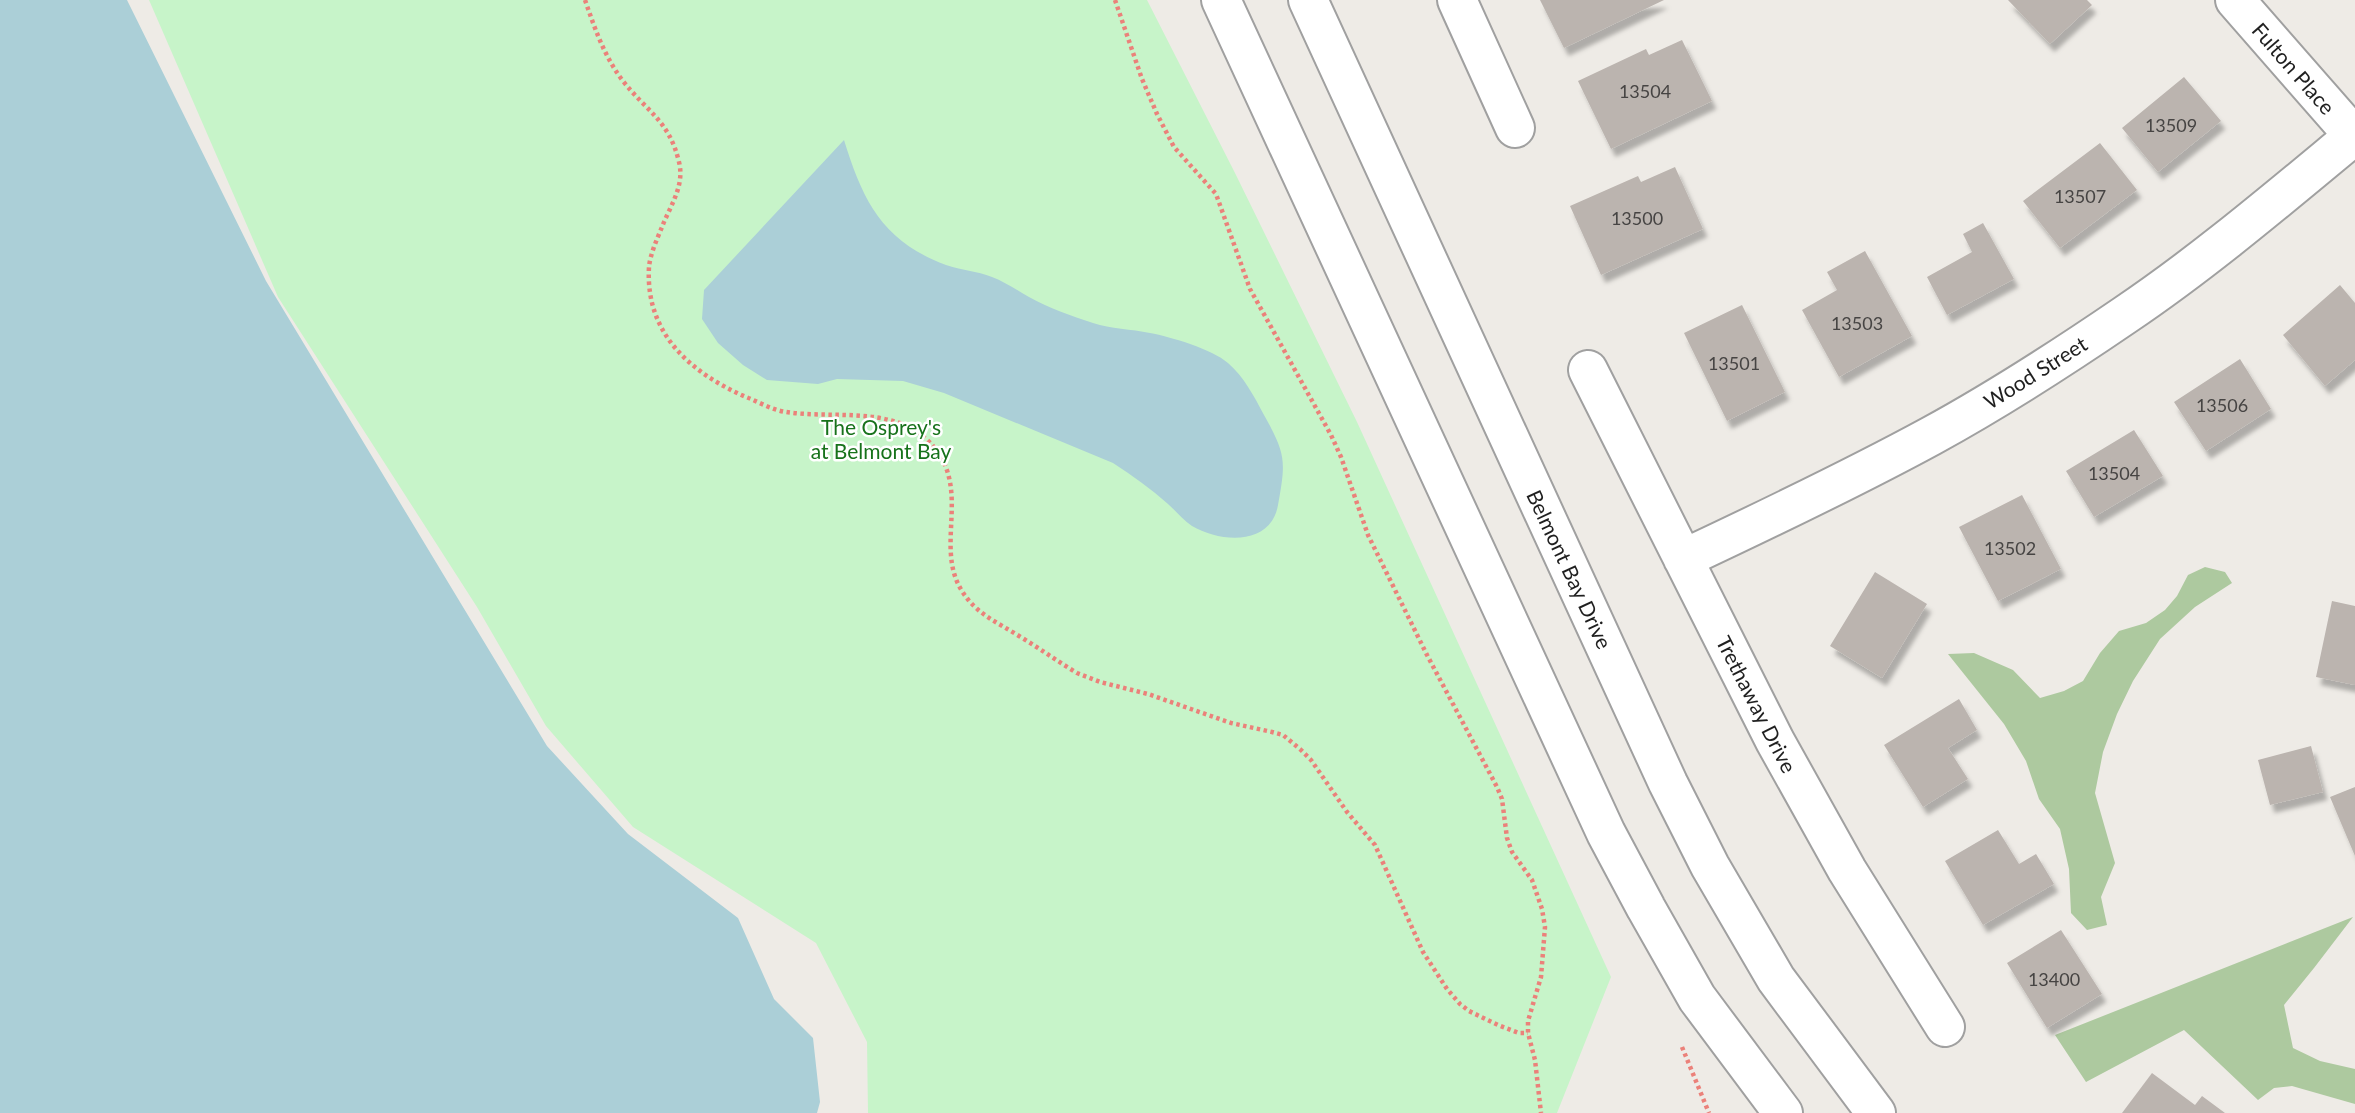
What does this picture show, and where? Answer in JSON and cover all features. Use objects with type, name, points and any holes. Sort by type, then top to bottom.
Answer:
[{"type":"street","points":[[1221,0],[1606,832],[1696,998],[1783,1113]]},
{"type":"street","name":"Belmont Bay Drive","points":[[1308,0],[1662,770],[1710,866],[1776,979],[1876,1113]]},
{"type":"street","points":[[1457,0],[1516,128]]},
{"type":"street","name":"Fulton Place","points":[[2235,0],[2354,135]]},
{"type":"street","name":"Wood Street","points":[[1683,559],[1799,504],[1933,435],[2048,366],[2200,261],[2354,135]]},
{"type":"street","name":"Trethaway Drive","points":[[1588,370],[1775,741],[1847,870],[1945,1027]]},
{"type":"path","points":[[585,0],[596,36],[605,53],[625,83],[670,134],[680,165],[678,194],[662,225],[649,265],[652,301],[663,333],[676,350],[703,375],[720,386],[772,408],[786,412],[837,414],[891,421],[924,438],[943,461],[952,492],[954,576],[961,590],[979,612],[1090,679],[1148,694],[1231,723],[1283,735],[1311,760],[1347,812],[1375,845],[1423,952],[1447,989],[1469,1011],[1518,1033],[1528,1033]]},
{"type":"path","points":[[1115,0],[1157,114],[1174,146],[1216,194],[1250,289],[1331,435],[1368,535],[1502,799],[1507,838],[1512,852],[1532,880],[1545,927],[1541,977],[1528,1021],[1541,1113]]},
{"type":"green space","name":"The Osprey's at Belmont Bay","points":[[149,0],[1147,0],[1357,422],[1611,977],[1557,1113],[868,1113],[867,1042],[816,943],[633,827],[546,726],[477,607],[278,297]]},
{"type":"green space","points":[[2205,567],[2225,572],[2232,583],[2195,607],[2160,639],[2133,681],[2103,752],[2095,793],[2115,863],[2101,897],[2107,925],[2087,930],[2071,913],[2069,869],[2060,829],[2039,799],[2026,761],[2004,724],[1948,654],[1974,653],[2013,670],[2040,698],[2064,691],[2083,681],[2100,653],[2119,631],[2146,623],[2165,610],[2177,596],[2188,575]]},
{"type":"green space","points":[[2353,917],[2284,1005],[2293,1048],[2320,1061],[2355,1069],[2355,1104],[2292,1086],[2274,1088],[2258,1100],[2184,1030],[2086,1082],[2055,1035]]},
{"type":"water","points":[[0,0],[127,0],[266,281],[547,746],[628,834],[738,918],[774,999],[813,1038],[820,1102],[817,1113],[0,1113]]},
{"type":"water","points":[[844,140],[859,182],[878,216],[906,244],[924,255],[946,265],[992,277],[1044,305],[1077,318],[1180,341],[1202,348],[1228,363],[1252,394],[1280,449],[1283,467],[1278,505],[1266,528],[1255,534],[1230,538],[1204,532],[1189,524],[1155,493],[1113,463],[944,393],[903,381],[837,379],[818,384],[767,380],[743,365],[718,343],[702,319],[704,290]]},
{"type":"building","points":[[1540,0],[1664,0],[1564,48]]},
{"type":"building","points":[[2008,0],[2087,0],[2092,5],[2050,44]]},
{"type":"building","points":[[1682,40],[1712,101],[1611,149],[1578,81],[1646,49],[1649,55]]},
{"type":"building","points":[[2184,77],[2221,121],[2158,172],[2122,128]]},
{"type":"building","points":[[2100,143],[2137,190],[2060,248],[2023,201]]},
{"type":"building","points":[[1675,167],[1703,229],[1601,275],[1570,206],[1638,176],[1641,182]]},
{"type":"building","points":[[1983,223],[2014,279],[1947,315],[1927,277],[1972,252],[1963,234]]},
{"type":"building","points":[[1865,251],[1912,336],[1839,377],[1802,310],[1837,290],[1827,272]]},
{"type":"building","points":[[2340,285],[2355,303],[2355,360],[2325,386],[2283,335]]},
{"type":"building","points":[[1742,305],[1785,392],[1727,421],[1684,333]]},
{"type":"building","points":[[2240,359],[2271,409],[2206,451],[2174,402]]},
{"type":"building","points":[[2134,430],[2163,476],[2094,517],[2066,471]]},
{"type":"building","points":[[2022,495],[2061,569],[1998,601],[1959,527]]},
{"type":"building","points":[[1875,572],[1927,604],[1882,678],[1830,646]]},
{"type":"building","points":[[2332,601],[2355,606],[2355,685],[2316,677]]},
{"type":"building","points":[[1959,699],[1977,730],[1948,748],[1968,779],[1923,807],[1884,745]]},
{"type":"building","points":[[2311,746],[2323,792],[2270,805],[2258,760]]},
{"type":"building","points":[[2355,787],[2355,856],[2330,797]]},
{"type":"building","points":[[1998,830],[2019,864],[2036,854],[2054,884],[1983,925],[1945,861]]},
{"type":"building","points":[[2061,930],[2102,994],[2047,1028],[2007,963]]},
{"type":"building","points":[[2152,1073],[2195,1105],[2202,1096],[2225,1113],[2122,1113]]}]
